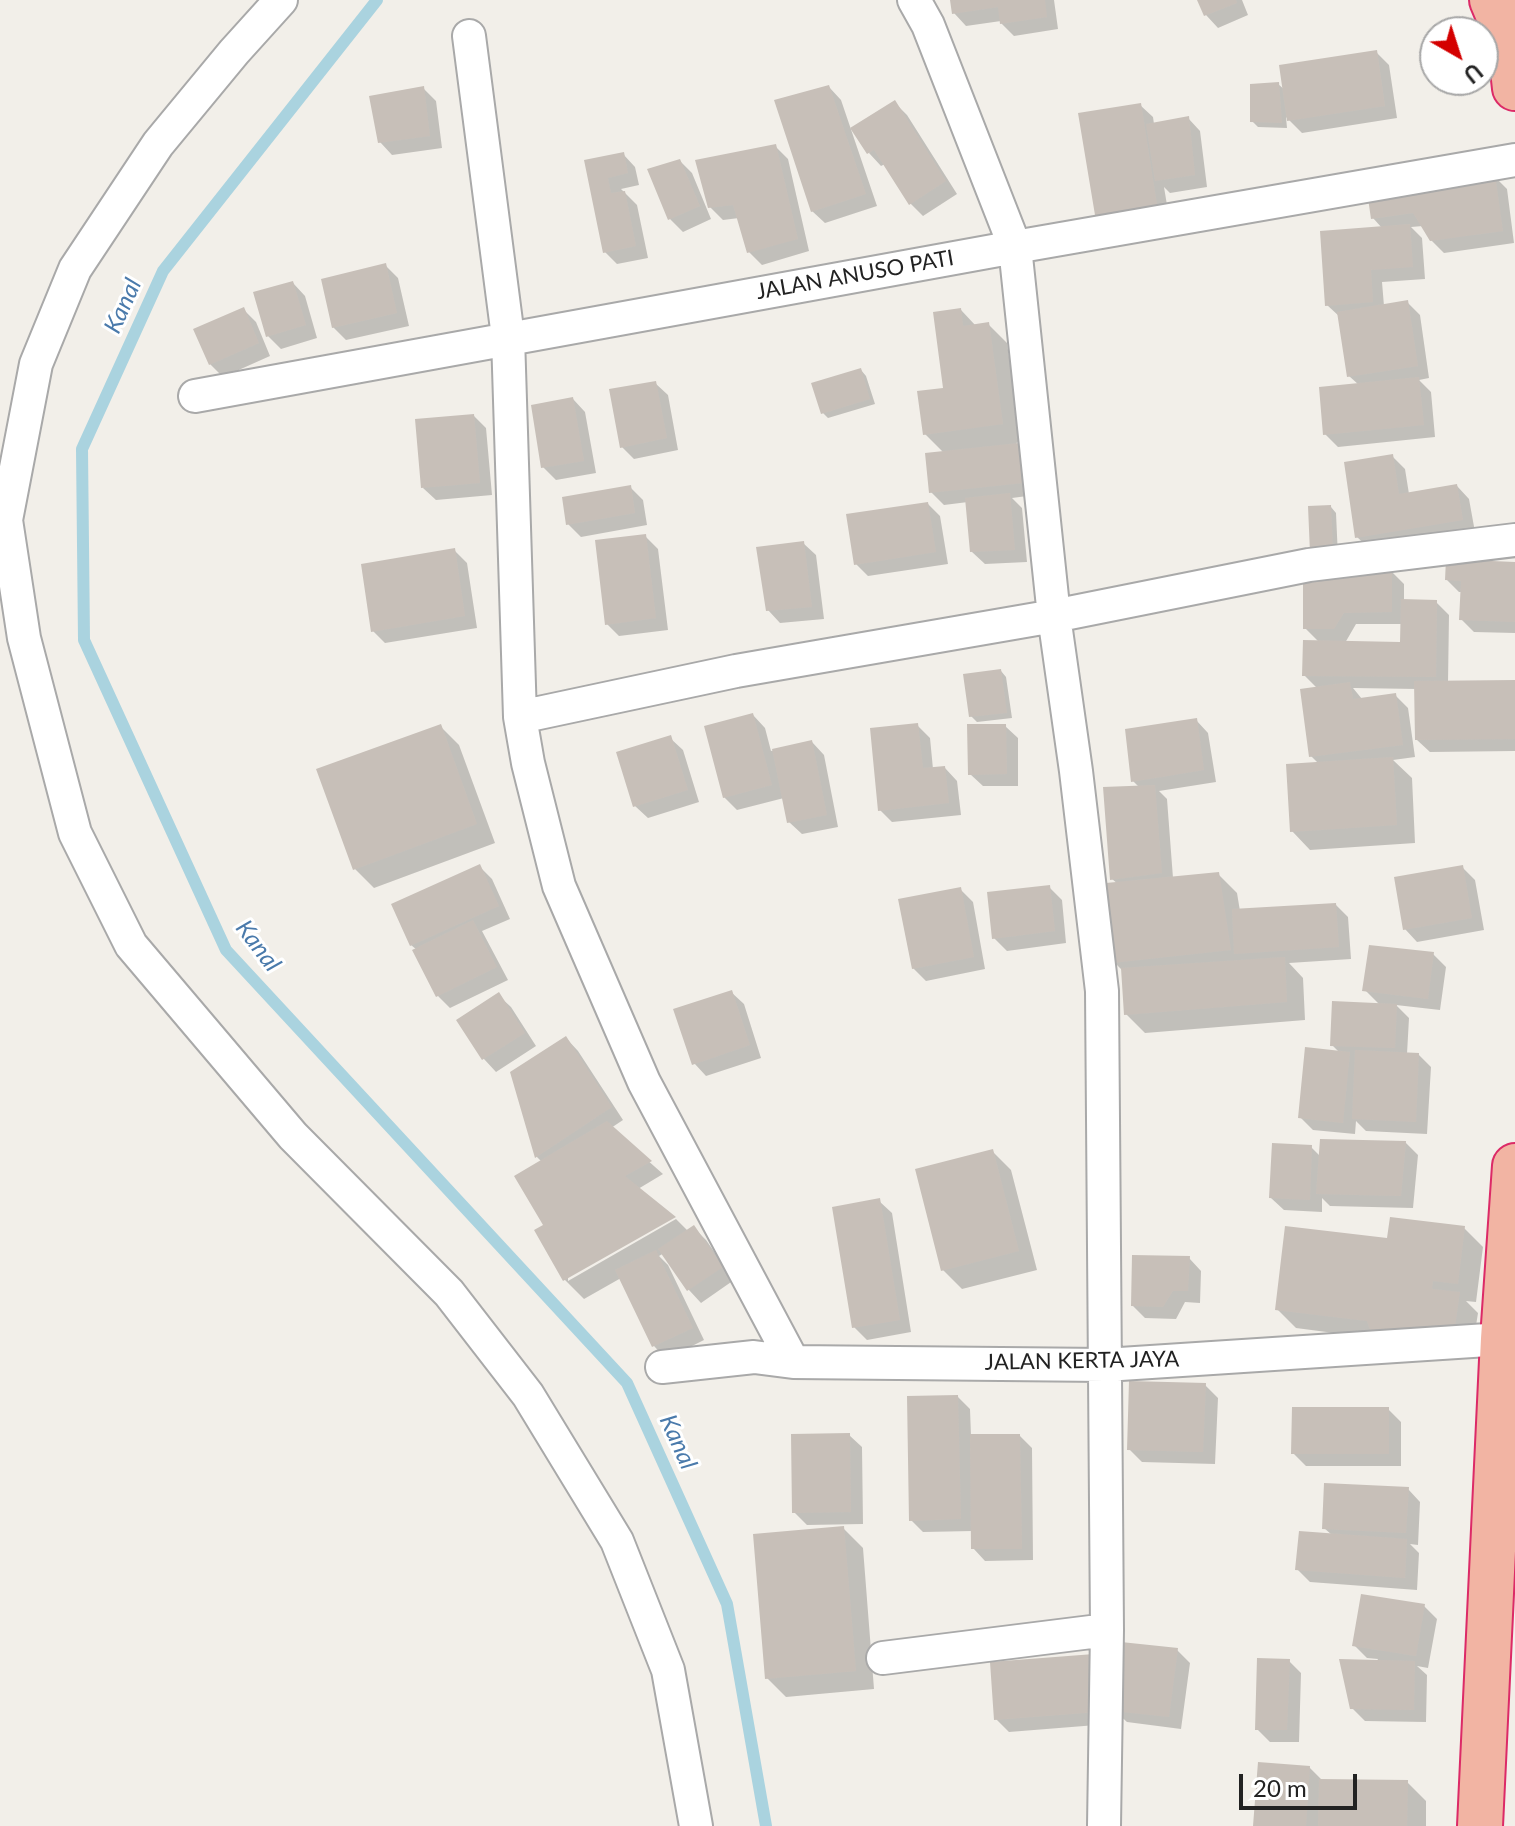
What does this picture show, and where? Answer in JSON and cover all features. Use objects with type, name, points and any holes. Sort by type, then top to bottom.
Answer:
[{"type":"highway","points":[[1492,0],[1510,43],[1515,88]]},
{"type":"highway","points":[[1480,1826],[1509,1339],[1515,1166]]},
{"type":"street","points":[[281,0],[234,52],[150,156],[75,269],[36,364],[6,520],[24,638],[75,833],[131,945],[293,1136],[449,1293],[528,1395],[617,1541],[668,1670],[696,1826]]},
{"type":"street","points":[[914,0],[928,25],[1015,247],[1054,616],[1102,991],[1107,1630],[1104,1826]]},
{"type":"street","points":[[469,36],[508,337],[520,717],[528,763],[559,886],[644,1082],[793,1362]]},
{"type":"street","name":"JALAN ANUSO PATI","points":[[195,396],[508,337],[1515,160]]},
{"type":"street","points":[[520,717],[736,671],[1054,616],[1309,565],[1515,540]]},
{"type":"street","name":"JALAN KERTA JAYA","points":[[662,1367],[754,1357],[793,1362],[1105,1365],[1509,1339]]},
{"type":"street","points":[[883,1658],[1107,1630]]},
{"type":"building","points":[[950,0],[1045,0],[1047,17],[1000,24],[998,7],[952,14]]},
{"type":"building","points":[[1197,0],[1236,0],[1237,3],[1204,16]]},
{"type":"building","points":[[1377,50],[1385,106],[1287,121],[1279,65]]},
{"type":"building","points":[[1279,82],[1282,123],[1250,122],[1250,84]]},
{"type":"building","points":[[829,85],[866,194],[811,212],[774,100]]},
{"type":"building","points":[[424,86],[430,136],[378,143],[369,96]]},
{"type":"building","points":[[895,100],[946,181],[909,205],[874,150],[867,154],[850,128]]},
{"type":"building","points":[[1141,103],[1158,211],[1096,221],[1078,113]]},
{"type":"building","points":[[1189,116],[1195,175],[1155,181],[1146,124]]},
{"type":"building","points":[[776,144],[798,239],[747,253],[733,205],[708,208],[695,160]]},
{"type":"building","points":[[624,152],[628,173],[608,178],[611,193],[625,191],[636,246],[603,253],[584,160]]},
{"type":"building","points":[[680,159],[700,206],[668,220],[647,169]]},
{"type":"building","points":[[1495,174],[1503,231],[1430,241],[1413,213],[1371,219],[1367,191]]},
{"type":"building","points":[[1410,224],[1413,267],[1371,270],[1373,302],[1325,306],[1320,231]]},
{"type":"building","points":[[386,263],[397,313],[332,328],[321,279]]},
{"type":"building","points":[[293,281],[306,325],[266,337],[253,292]]},
{"type":"building","points":[[1408,300],[1418,366],[1347,377],[1337,312]]},
{"type":"building","points":[[244,307],[259,343],[209,365],[193,329]]},
{"type":"building","points":[[961,308],[963,326],[989,322],[1003,424],[923,435],[917,391],[943,388],[933,312]]},
{"type":"building","points":[[861,368],[870,399],[821,414],[811,383]]},
{"type":"building","points":[[1419,377],[1424,425],[1323,435],[1319,387]]},
{"type":"building","points":[[656,381],[667,438],[620,448],[609,389]]},
{"type":"building","points":[[573,397],[584,461],[541,468],[531,405]]},
{"type":"building","points":[[474,414],[480,483],[421,488],[415,419]]},
{"type":"building","points":[[1019,443],[1024,483],[929,493],[925,453]]},
{"type":"building","points":[[1393,454],[1399,494],[1457,484],[1463,520],[1355,538],[1344,462]]},
{"type":"building","points":[[631,485],[635,513],[566,525],[562,497]]},
{"type":"building","points":[[1010,493],[1015,550],[970,552],[965,498]]},
{"type":"building","points":[[928,502],[936,552],[854,565],[846,514]]},
{"type":"building","points":[[1331,505],[1333,552],[1310,553],[1308,506]]},
{"type":"building","points":[[646,534],[656,618],[605,625],[595,540]]},
{"type":"building","points":[[804,541],[812,607],[766,611],[756,547]]},
{"type":"building","points":[[455,548],[465,616],[371,632],[361,564]]},
{"type":"building","points":[[1446,559],[1515,562],[1515,622],[1459,620],[1461,581],[1445,580]]},
{"type":"building","points":[[1392,569],[1392,612],[1344,613],[1334,629],[1303,629],[1303,570]]},
{"type":"building","points":[[1401,599],[1437,600],[1436,677],[1302,676],[1303,640],[1400,642]]},
{"type":"building","points":[[1001,669],[1007,713],[969,717],[963,674]]},
{"type":"building","points":[[1515,680],[1515,739],[1415,740],[1414,681]]},
{"type":"building","points":[[1350,682],[1353,699],[1396,693],[1403,745],[1309,757],[1300,689]]},
{"type":"building","points":[[753,713],[772,785],[723,798],[704,726]]},
{"type":"building","points":[[1197,718],[1204,770],[1131,782],[1125,729]]},
{"type":"building","points":[[918,723],[923,768],[945,766],[949,803],[878,811],[870,728]]},
{"type":"building","points":[[441,724],[477,824],[353,870],[316,769]]},
{"type":"building","points":[[967,724],[1006,724],[1007,774],[968,775]]},
{"type":"building","points":[[671,735],[688,790],[633,807],[616,752]]},
{"type":"building","points":[[812,740],[827,815],[787,823],[772,749]]},
{"type":"building","points":[[1393,757],[1397,825],[1290,832],[1286,764]]},
{"type":"building","points":[[1155,785],[1162,873],[1110,880],[1103,787]]},
{"type":"building","points":[[480,864],[499,906],[410,946],[391,904]]},
{"type":"building","points":[[1463,865],[1472,918],[1403,930],[1394,877]]},
{"type":"building","points":[[1219,872],[1231,950],[1112,963],[1106,883]]},
{"type":"building","points":[[1050,885],[1055,931],[992,939],[987,892]]},
{"type":"building","points":[[961,887],[974,957],[912,969],[898,899]]},
{"type":"building","points":[[1336,903],[1339,947],[1234,954],[1232,909]]},
{"type":"building","points":[[473,920],[497,967],[436,997],[412,950]]},
{"type":"building","points":[[1369,945],[1434,952],[1428,999],[1362,991]]},
{"type":"building","points":[[1285,957],[1287,1002],[1124,1015],[1121,968]]},
{"type":"building","points":[[732,990],[750,1045],[692,1065],[673,1009]]},
{"type":"building","points":[[499,992],[525,1033],[482,1060],[456,1020]]},
{"type":"building","points":[[1332,1001],[1397,1004],[1395,1048],[1330,1046]]},
{"type":"building","points":[[566,1036],[612,1107],[535,1158],[510,1072]]},
{"type":"building","points":[[1305,1047],[1350,1052],[1343,1123],[1298,1118]]},
{"type":"building","points":[[1355,1050],[1419,1053],[1416,1122],[1352,1119]]},
{"type":"building","points":[[607,1121],[652,1161],[625,1176],[676,1217],[563,1281],[534,1230],[543,1225],[514,1176]]},
{"type":"building","points":[[1320,1139],[1406,1141],[1401,1196],[1316,1194]]},
{"type":"building","points":[[1272,1143],[1312,1145],[1310,1200],[1269,1198]]},
{"type":"building","points":[[993,1149],[1019,1251],[941,1271],[915,1169]]},
{"type":"building","points":[[880,1198],[900,1320],[852,1328],[832,1207]]},
{"type":"building","points":[[1390,1217],[1465,1226],[1458,1284],[1433,1281],[1432,1289],[1460,1292],[1454,1333],[1370,1330],[1367,1321],[1275,1310],[1285,1226],[1387,1238]]},
{"type":"building","points":[[694,1225],[723,1267],[687,1291],[658,1249]]},
{"type":"building","points":[[656,1250],[693,1328],[652,1347],[615,1270]]},
{"type":"building","points":[[1132,1255],[1190,1256],[1188,1291],[1173,1291],[1163,1307],[1131,1306]]},
{"type":"building","points":[[1129,1381],[1206,1383],[1203,1452],[1127,1450]]},
{"type":"building","points":[[958,1395],[961,1519],[909,1521],[907,1396]]},
{"type":"building","points":[[1292,1407],[1389,1407],[1389,1454],[1291,1454]]},
{"type":"building","points":[[850,1433],[851,1512],[792,1513],[791,1434]]},
{"type":"building","points":[[970,1434],[1020,1434],[1022,1549],[971,1549]]},
{"type":"building","points":[[1324,1483],[1409,1487],[1406,1533],[1322,1529]]},
{"type":"building","points":[[844,1526],[856,1671],[765,1679],[753,1534]]},
{"type":"building","points":[[1299,1531],[1407,1539],[1405,1578],[1295,1570]]},
{"type":"building","points":[[1361,1594],[1425,1604],[1416,1656],[1352,1646]]},
{"type":"building","points":[[1121,1642],[1178,1648],[1169,1717],[1112,1711]]},
{"type":"building","points":[[1094,1654],[1098,1712],[994,1720],[990,1662]]},
{"type":"building","points":[[1257,1658],[1290,1659],[1287,1730],[1255,1730]]},
{"type":"building","points":[[1339,1659],[1415,1661],[1414,1710],[1350,1709]]},
{"type":"building","points":[[1258,1762],[1310,1766],[1306,1826],[1253,1826]]},
{"type":"building","points":[[1319,1779],[1408,1780],[1407,1826],[1318,1826]]},
{"type":"waterway","name":"Kanal","points":[[377,0],[163,271],[82,449],[84,640],[226,950],[627,1383],[727,1604],[766,1826]]}]
